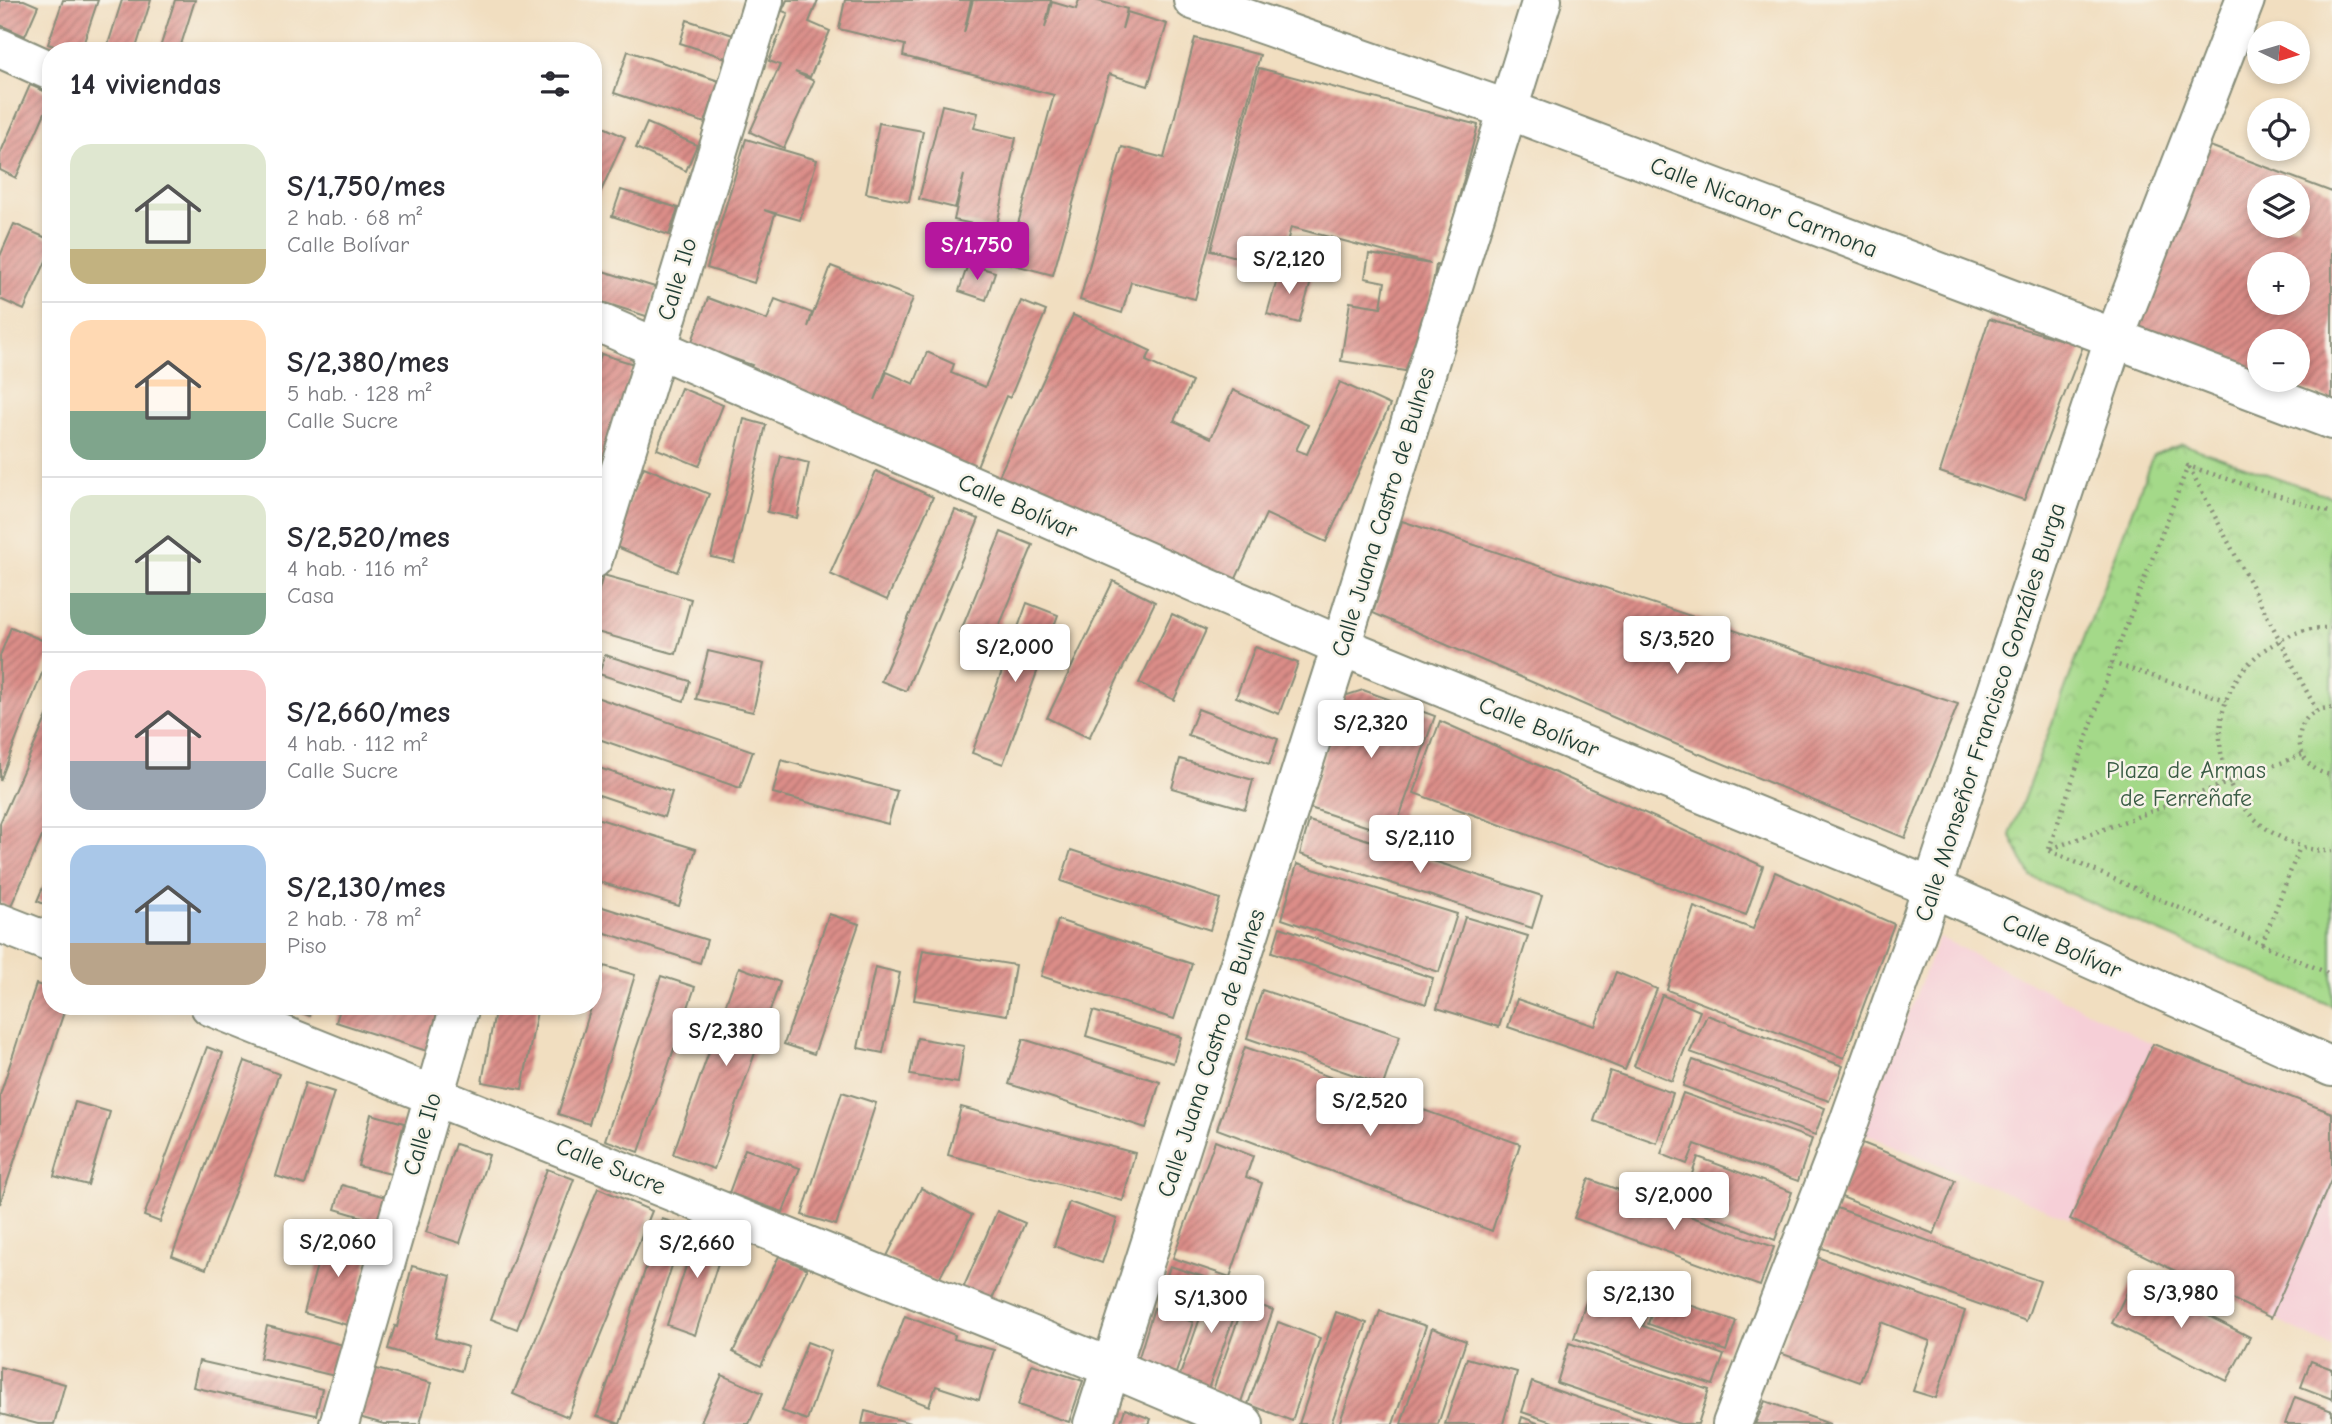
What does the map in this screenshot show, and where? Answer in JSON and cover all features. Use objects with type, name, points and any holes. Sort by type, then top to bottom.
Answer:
[{"type":"street","name":"Calle Ilo","points":[[602,529],[764,0]]},
{"type":"street","name":"Calle Nicanor Carmona","points":[[1193,0],[1509,110],[2332,420]]},
{"type":"street","name":"Calle Juana Castro de Bulnes","points":[[1093,1424],[1341,646],[1542,0]]},
{"type":"street","name":"Calle Monseñor Francisco Gonzáles Burga","points":[[1732,1424],[1849,1122],[1933,888],[2114,339],[2245,0]]},
{"type":"street","points":[[0,48],[42,67]]},
{"type":"street","name":"Calle Bolívar","points":[[602,324],[1341,646],[1933,888],[2332,1067]]},
{"type":"street","points":[[0,923],[42,939]]},
{"type":"street","name":"Calle Sucre","points":[[233,1015],[1111,1367],[1244,1424]]},
{"type":"street","name":"Calle Ilo","points":[[339,1424],[457,1015]]},
{"type":"path","points":[[2188,466],[2332,513]]},
{"type":"path","points":[[2188,466],[2317,711]]},
{"type":"path","points":[[2048,850],[2112,663],[2188,466]]},
{"type":"path","points":[[2332,628],[2309,629],[2280,639],[2258,655],[2239,676],[2226,700],[2220,728],[2221,757],[2229,784],[2246,812],[2271,833],[2300,847],[2332,851]]},
{"type":"path","points":[[2112,663],[2226,700]]},
{"type":"path","points":[[2332,708],[2317,711],[2304,722],[2299,739],[2302,755],[2313,769],[2332,775]]},
{"type":"path","points":[[2048,850],[2302,755]]},
{"type":"path","points":[[2262,944],[2300,847]]},
{"type":"path","points":[[2048,850],[2332,975]]},
{"type":"shaded area","points":[[1939,937],[2153,1044],[2070,1219],[1861,1132]]},
{"type":"shaded area","points":[[2332,1179],[2332,1347],[2271,1318]]},
{"type":"green space","name":"Plaza de Armas de Ferreñafe","points":[[2182,444],[2332,497],[2332,1006],[2031,877],[2010,835],[2153,455]]},
{"type":"building","points":[[0,0],[24,0],[38,6],[25,36],[0,25]]},
{"type":"building","points":[[63,0],[98,0],[84,42],[49,42]]},
{"type":"building","points":[[122,0],[151,0],[138,42],[109,42]]},
{"type":"building","points":[[175,0],[195,0],[182,42],[162,42]]},
{"type":"building","points":[[787,0],[818,0],[809,22],[830,31],[810,77],[795,72],[814,81],[784,148],[750,132],[780,65],[769,61],[788,13],[782,11]]},
{"type":"building","points":[[845,0],[971,0],[964,33],[973,0],[1051,0],[1045,28],[1052,2],[1076,9],[1079,0],[1095,0],[1127,9],[1122,29],[1127,12],[1167,24],[1148,86],[1109,74],[1053,275],[1007,263],[1054,95],[903,56],[905,45],[839,29]]},
{"type":"building","points":[[687,20],[739,37],[732,60],[680,43]]},
{"type":"building","points":[[1195,38],[1260,55],[1195,299],[1131,282],[1122,313],[1080,300],[1122,147],[1164,158]]},
{"type":"building","points":[[628,51],[719,81],[705,123],[614,93]]},
{"type":"building","points":[[1259,68],[1478,125],[1441,266],[1436,265],[1418,373],[1341,361],[1350,302],[1381,307],[1385,282],[1365,278],[1369,254],[1431,264],[1291,227],[1280,269],[1211,250]]},
{"type":"building","points":[[30,85],[42,90],[42,119],[16,178],[0,170],[0,154]]},
{"type":"building","points":[[942,105],[978,113],[974,128],[1016,138],[996,229],[954,220],[964,175],[955,208],[919,199]]},
{"type":"building","points":[[647,123],[697,145],[686,171],[636,148]]},
{"type":"building","points":[[879,123],[923,131],[909,202],[866,193]]},
{"type":"building","points":[[602,126],[625,137],[602,189]]},
{"type":"building","points":[[746,139],[817,160],[800,220],[764,210],[775,214],[754,283],[707,268]]},
{"type":"building","points":[[2194,140],[2287,175],[2247,175],[2247,238],[2310,238],[2310,184],[2332,192],[2332,400],[2310,392],[2310,329],[2247,329],[2247,369],[2130,326]]},
{"type":"building","points":[[621,190],[678,208],[669,235],[612,216]]},
{"type":"building","points":[[14,224],[42,236],[42,270],[24,310],[0,299],[0,256]]},
{"type":"building","points":[[968,264],[995,272],[986,300],[959,291]]},
{"type":"building","points":[[831,266],[913,298],[875,400],[887,372],[914,384],[927,352],[954,364],[951,373],[985,387],[1021,301],[1046,311],[1010,398],[1006,396],[975,471],[783,392],[787,382],[750,368],[752,365],[691,344],[708,298],[767,320],[775,299],[812,313],[808,327]]},
{"type":"building","points":[[1280,269],[1312,278],[1299,323],[1267,314]]},
{"type":"building","points":[[602,271],[658,288],[649,317],[602,302]]},
{"type":"building","points":[[1073,315],[1151,351],[1146,361],[1192,382],[1174,421],[1211,438],[1233,390],[1308,425],[1296,450],[1307,454],[1340,382],[1390,405],[1326,542],[1266,514],[1232,587],[998,478]]},
{"type":"building","points":[[1989,319],[2083,346],[2024,500],[1940,472]]},
{"type":"building","points":[[602,354],[634,364],[602,470]]},
{"type":"building","points":[[681,388],[723,405],[699,466],[657,449]]},
{"type":"building","points":[[744,419],[766,425],[734,562],[711,557]]},
{"type":"building","points":[[781,456],[809,463],[797,518],[767,512]]},
{"type":"building","points":[[644,467],[709,494],[677,572],[612,545]]},
{"type":"building","points":[[876,471],[933,497],[887,600],[830,574]]},
{"type":"building","points":[[955,510],[979,519],[906,691],[881,681]]},
{"type":"building","points":[[1402,521],[1958,704],[1905,838],[1668,741],[1373,613]]},
{"type":"building","points":[[1001,532],[1033,545],[991,646],[960,633]]},
{"type":"building","points":[[603,575],[691,599],[676,654],[602,633]]},
{"type":"building","points":[[1113,581],[1155,602],[1089,738],[1047,718]]},
{"type":"building","points":[[1027,603],[1058,615],[1003,764],[972,753]]},
{"type":"building","points":[[1172,614],[1206,630],[1174,700],[1139,683]]},
{"type":"building","points":[[11,627],[42,640],[42,673],[0,781],[0,656]]},
{"type":"building","points":[[1255,647],[1298,663],[1279,714],[1236,697]]},
{"type":"building","points":[[708,651],[764,664],[753,712],[696,699]]},
{"type":"building","points":[[605,655],[690,681],[684,701],[602,675]]},
{"type":"building","points":[[1363,690],[1435,716],[1393,835],[1310,808],[1341,697]]},
{"type":"building","points":[[602,699],[753,751],[740,788],[602,740]]},
{"type":"building","points":[[1198,709],[1278,739],[1269,765],[1188,735]]},
{"type":"building","points":[[1440,721],[1763,866],[1746,915],[1414,793]]},
{"type":"building","points":[[42,727],[42,837],[10,908],[0,903],[0,823]]},
{"type":"building","points":[[1180,759],[1253,780],[1245,809],[1172,788]]},
{"type":"building","points":[[781,760],[897,791],[888,824],[773,793]]},
{"type":"building","points":[[602,769],[672,792],[664,817],[602,796]]},
{"type":"building","points":[[602,820],[696,849],[679,906],[602,883]]},
{"type":"building","points":[[1309,821],[1542,896],[1532,928],[1300,854]]},
{"type":"building","points":[[1071,850],[1220,899],[1210,930],[1061,881]]},
{"type":"building","points":[[1297,864],[1457,914],[1439,972],[1282,919]]},
{"type":"building","points":[[1775,872],[1894,924],[1844,1058],[1667,990],[1694,907],[1753,929]]},
{"type":"building","points":[[42,890],[42,903],[37,901]]},
{"type":"building","points":[[602,907],[707,940],[700,963],[602,932]]},
{"type":"building","points":[[829,914],[859,924],[814,1054],[784,1044]]},
{"type":"building","points":[[1465,917],[1528,936],[1499,1027],[1437,1008]]},
{"type":"building","points":[[1058,920],[1192,964],[1174,1019],[1041,976]]},
{"type":"building","points":[[1280,927],[1433,978],[1426,1004],[1272,952]]},
{"type":"building","points":[[923,950],[1015,965],[1007,1015],[914,1000]]},
{"type":"building","points":[[604,966],[635,975],[589,1124],[558,1114],[589,1015],[602,1015]]},
{"type":"building","points":[[739,967],[780,982],[714,1169],[673,1154]]},
{"type":"building","points":[[875,967],[900,973],[883,1053],[858,1048]]},
{"type":"building","points":[[1616,972],[1657,989],[1625,1070],[1508,1027],[1517,999],[1595,1026]]},
{"type":"building","points":[[661,976],[695,987],[639,1152],[605,1140]]},
{"type":"building","points":[[36,984],[42,986],[42,1015],[63,1015],[0,1204],[0,1095]]},
{"type":"building","points":[[1262,990],[1400,1036],[1383,1085],[1247,1038]]},
{"type":"building","points":[[1662,995],[1700,1011],[1672,1081],[1634,1066]]},
{"type":"building","points":[[1093,1011],[1181,1037],[1173,1063],[1086,1036]]},
{"type":"building","points":[[338,1015],[440,1015],[427,1051],[336,1022]]},
{"type":"building","points":[[494,1015],[536,1015],[522,1089],[482,1082]]},
{"type":"building","points":[[1707,1015],[1843,1066],[1829,1101],[1690,1052]]},
{"type":"building","points":[[917,1038],[964,1046],[958,1083],[910,1075]]},
{"type":"building","points":[[1023,1039],[1160,1082],[1146,1128],[1009,1084]]},
{"type":"building","points":[[2153,1044],[2332,1113],[2332,1178],[2271,1318],[2070,1219]]},
{"type":"building","points":[[207,1047],[223,1053],[160,1222],[144,1216]]},
{"type":"building","points":[[1245,1047],[1520,1144],[1492,1231],[1217,1129]]},
{"type":"building","points":[[1693,1060],[1825,1108],[1815,1135],[1683,1086]]},
{"type":"building","points":[[245,1061],[279,1074],[206,1269],[172,1256]]},
{"type":"building","points":[[1610,1071],[1673,1093],[1657,1143],[1594,1121]]},
{"type":"building","points":[[305,1083],[334,1092],[305,1185],[276,1176]]},
{"type":"building","points":[[842,1092],[876,1103],[836,1225],[802,1215]]},
{"type":"building","points":[[1683,1093],[1812,1139],[1798,1181],[1695,1144],[1687,1164],[1661,1154]]},
{"type":"building","points":[[75,1102],[110,1112],[88,1185],[54,1176]]},
{"type":"building","points":[[961,1107],[1135,1153],[1123,1201],[948,1155]]},
{"type":"building","points":[[371,1114],[404,1123],[391,1174],[358,1166]]},
{"type":"building","points":[[1215,1141],[1253,1156],[1246,1177],[1262,1183],[1230,1277],[1173,1258]]},
{"type":"building","points":[[1860,1142],[1955,1180],[1934,1234],[1839,1196]]},
{"type":"building","points":[[455,1144],[489,1155],[460,1243],[426,1232]]},
{"type":"building","points":[[745,1149],[800,1168],[783,1212],[729,1193]]},
{"type":"building","points":[[1698,1157],[1792,1192],[1775,1240],[1681,1205]]},
{"type":"building","points":[[547,1169],[574,1179],[517,1329],[491,1319]]},
{"type":"building","points":[[1589,1179],[1774,1247],[1760,1286],[1574,1218]]},
{"type":"building","points":[[342,1185],[393,1199],[386,1224],[335,1209]]},
{"type":"building","points":[[598,1188],[652,1211],[568,1417],[513,1394]]},
{"type":"building","points":[[921,1188],[972,1215],[937,1283],[887,1256]]},
{"type":"building","points":[[1069,1202],[1117,1219],[1102,1263],[1054,1246]]},
{"type":"building","points":[[1837,1208],[2040,1281],[2026,1321],[1822,1248]]},
{"type":"building","points":[[997,1211],[1025,1223],[989,1306],[961,1293]]},
{"type":"building","points":[[662,1219],[685,1226],[620,1424],[597,1416]]},
{"type":"building","points":[[699,1226],[727,1235],[695,1335],[667,1325]]},
{"type":"building","points":[[326,1232],[372,1243],[351,1326],[304,1313]]},
{"type":"building","points":[[779,1256],[807,1269],[761,1366],[733,1352]]},
{"type":"building","points":[[1814,1256],[1965,1311],[1936,1398],[1913,1391],[1930,1341],[1881,1322],[1860,1382],[1780,1353]]},
{"type":"building","points":[[412,1266],[451,1276],[435,1338],[468,1347],[461,1371],[388,1349],[395,1326],[397,1327]]},
{"type":"building","points":[[1170,1266],[1207,1278],[1196,1313],[1159,1301]]},
{"type":"building","points":[[1596,1272],[1654,1292],[1643,1326],[1724,1355],[1713,1385],[1574,1338]]},
{"type":"building","points":[[2134,1278],[2250,1337],[2227,1381],[2112,1323]]},
{"type":"building","points":[[1213,1281],[1243,1292],[1208,1389],[1179,1378]]},
{"type":"building","points":[[1658,1294],[1736,1321],[1726,1351],[1648,1324]]},
{"type":"building","points":[[1245,1300],[1273,1310],[1241,1402],[1213,1390]]},
{"type":"building","points":[[1154,1308],[1193,1322],[1176,1373],[1138,1360]]},
{"type":"building","points":[[1380,1311],[1426,1326],[1393,1424],[1339,1424]]},
{"type":"building","points":[[1336,1312],[1367,1323],[1331,1424],[1299,1424]]},
{"type":"building","points":[[905,1316],[955,1335],[954,1339],[994,1350],[979,1400],[936,1386],[929,1406],[878,1386]]},
{"type":"building","points":[[1278,1322],[1320,1338],[1292,1421],[1248,1404]]},
{"type":"building","points":[[267,1326],[347,1346],[339,1377],[260,1358]]},
{"type":"building","points":[[1432,1328],[1466,1341],[1438,1424],[1401,1424]]},
{"type":"building","points":[[807,1342],[831,1351],[807,1420],[782,1411]]},
{"type":"building","points":[[1569,1343],[1709,1390],[1698,1424],[1680,1424],[1557,1383]]},
{"type":"building","points":[[1467,1358],[1517,1372],[1503,1424],[1445,1424]]},
{"type":"building","points":[[199,1361],[322,1389],[316,1415],[193,1387]]},
{"type":"building","points":[[2311,1361],[2332,1369],[2332,1399],[2301,1387]]},
{"type":"building","points":[[1032,1364],[1083,1381],[1069,1422],[1018,1405]]},
{"type":"building","points":[[0,1367],[65,1384],[54,1424],[38,1424],[0,1414]]},
{"type":"building","points":[[372,1368],[431,1383],[420,1424],[384,1424],[359,1417]]},
{"type":"building","points":[[722,1375],[763,1393],[749,1424],[709,1424],[701,1421]]},
{"type":"building","points":[[1532,1382],[1654,1424],[1558,1424],[1522,1412]]},
{"type":"building","points":[[2295,1397],[2332,1411],[2332,1424],[2285,1424]]},
{"type":"building","points":[[1765,1401],[1830,1424],[1755,1424]]},
{"type":"building","points":[[1125,1409],[1151,1419],[1149,1424],[1120,1424]]},
{"type":"building","points":[[865,1411],[911,1423],[911,1424],[862,1424]]},
{"type":"building","points":[[1522,1417],[1540,1424],[1520,1424]]}]
